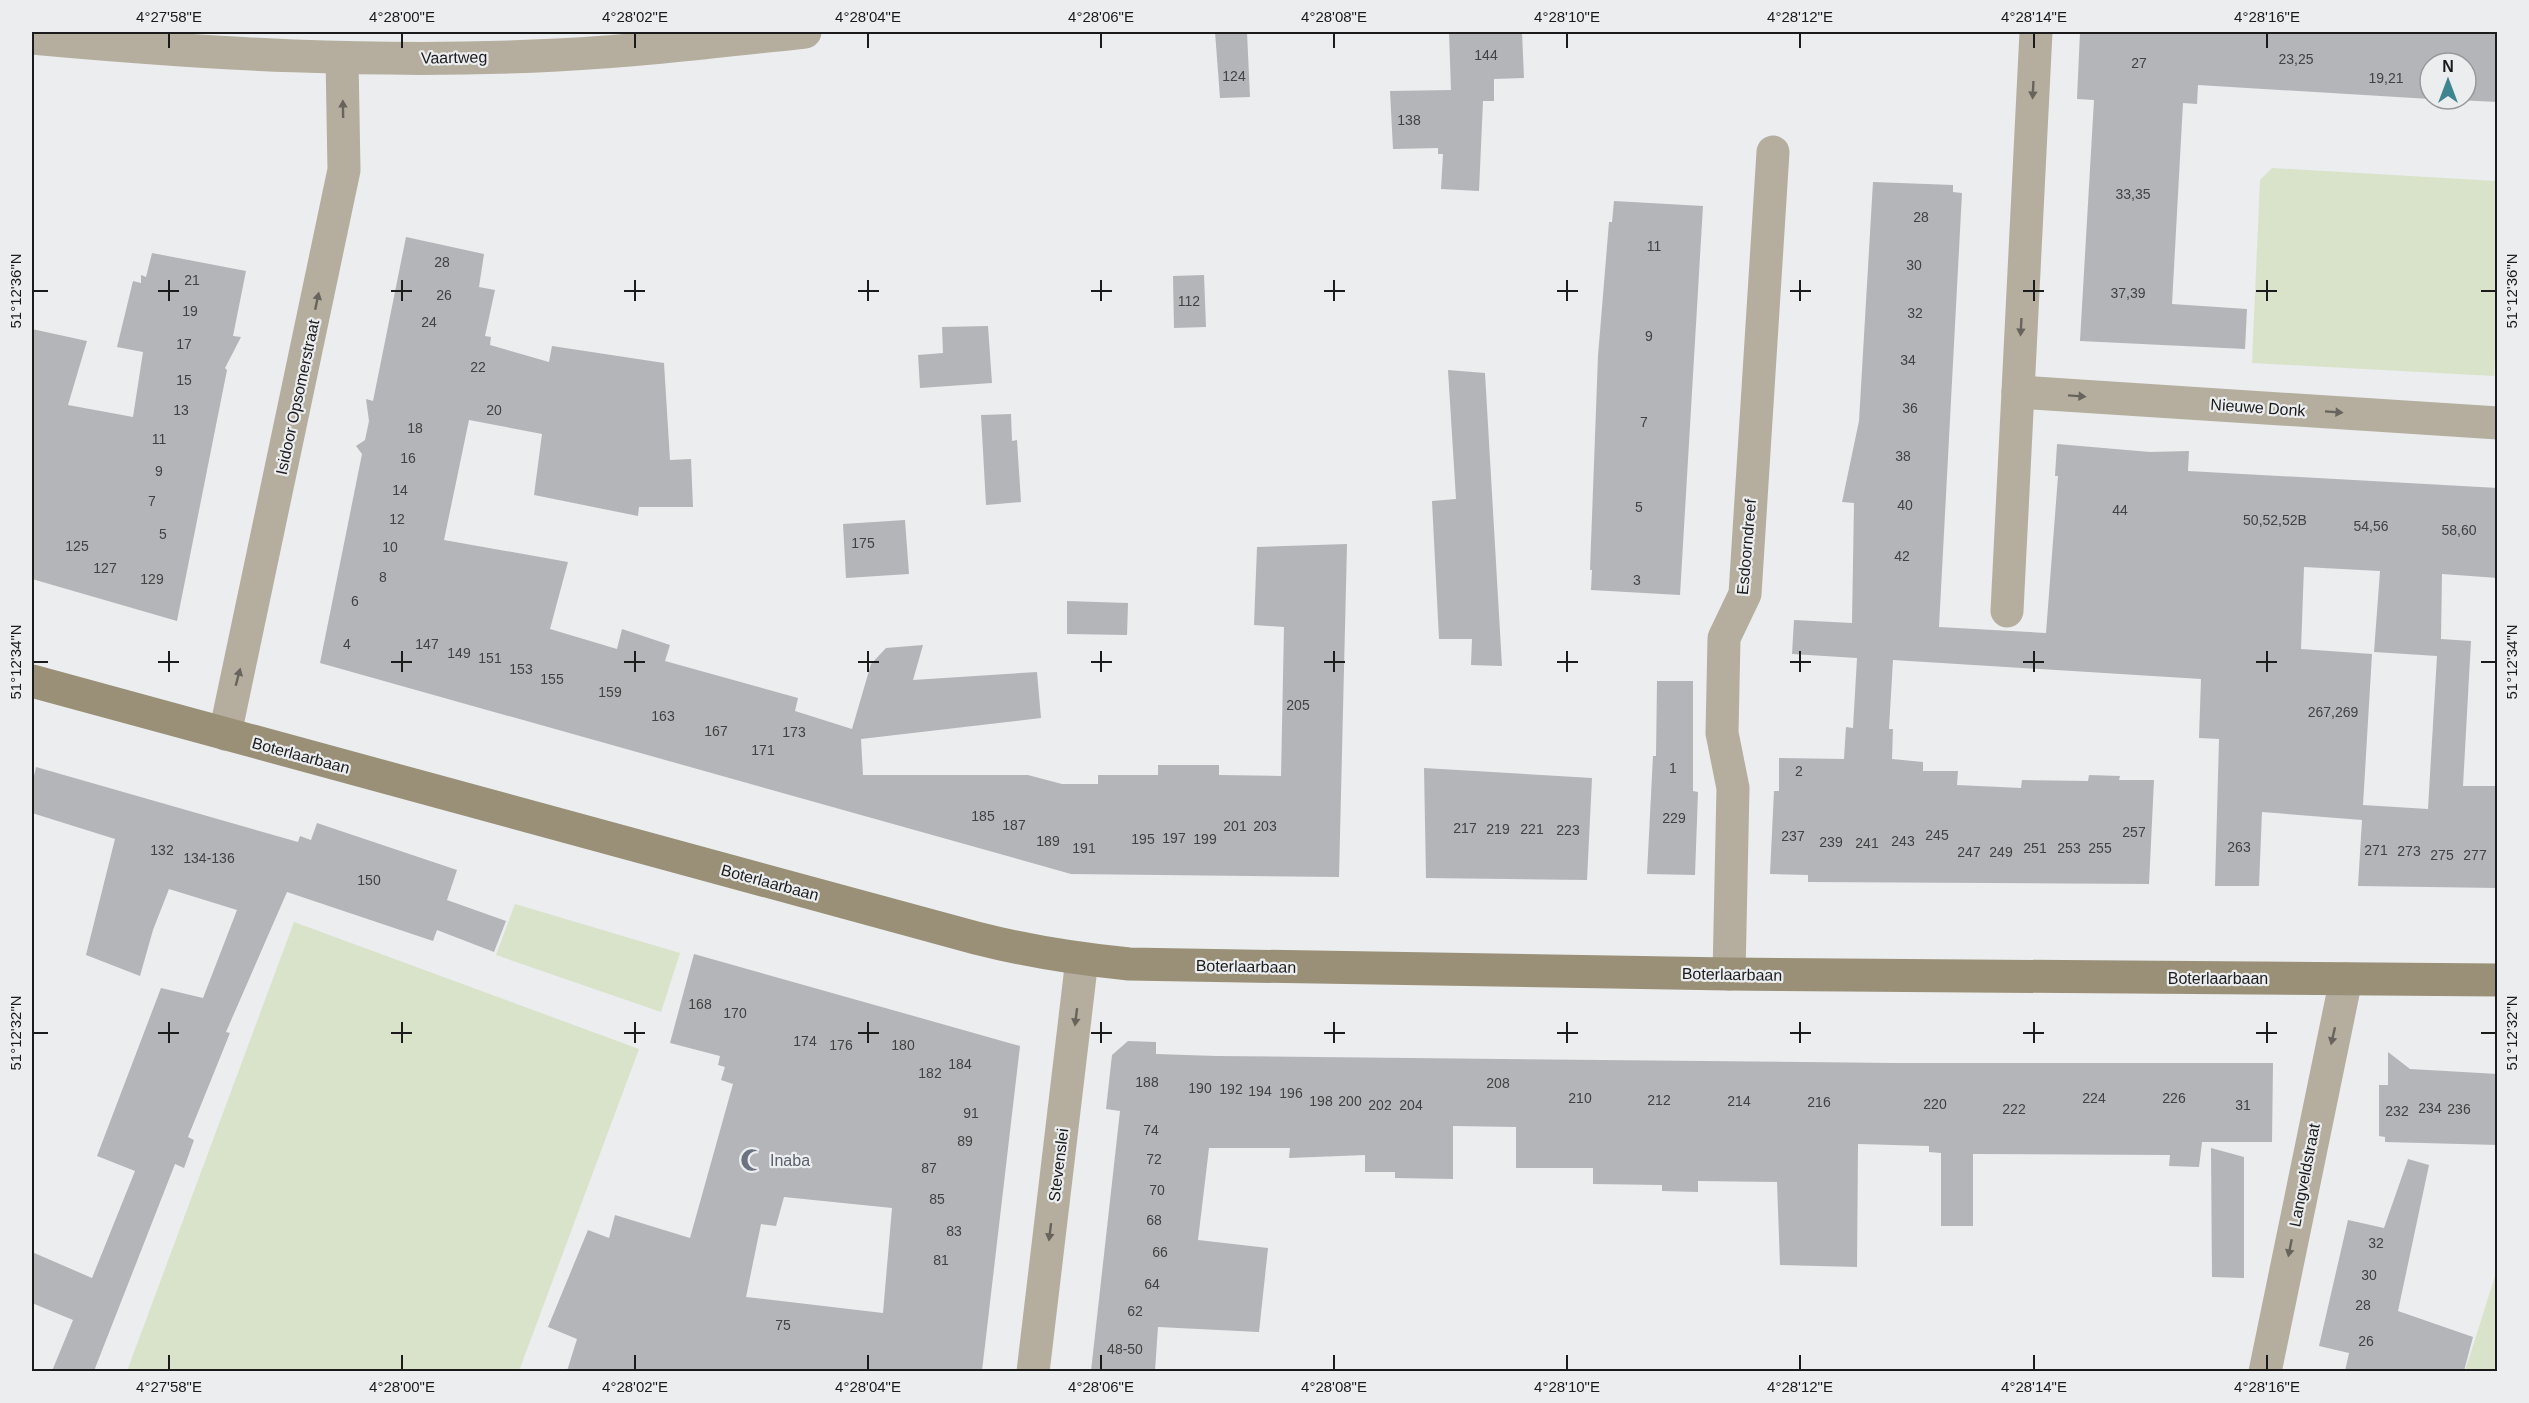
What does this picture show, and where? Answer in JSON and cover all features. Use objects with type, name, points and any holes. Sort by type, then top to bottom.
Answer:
[{"type":"main road","name":"Boterlaarbaan","points":[[32,681],[976,939],[1026,951],[1082,959],[1129,964],[1729,974],[2498,980]]},
{"type":"street","name":"Vaartweg","points":[[32,38],[175,51],[342,58],[556,55],[684,45],[805,32]]},
{"type":"street","points":[[2007,611],[2036,32]]},
{"type":"street","name":"Isidoor Opsomerstraat","points":[[225,734],[344,170],[342,58]]},
{"type":"street","name":"Esdoorndreef","points":[[1729,974],[1733,788],[1722,734],[1724,638],[1745,594],[1773,152]]},
{"type":"street","name":"Nieuwe Donk","points":[[2018,392],[2498,423]]},
{"type":"street","name":"Stevenslei","points":[[1033,1371],[1082,959]]},
{"type":"street","name":"Langveldstraat","points":[[2265,1371],[2346,979]]},
{"type":"green space","points":[[2272,168],[2496,181],[2498,291],[2494,376],[2252,363],[2260,180]]},
{"type":"green space","points":[[515,904],[680,953],[661,1012],[496,955]]},
{"type":"green space","points":[[294,922],[639,1049],[519,1371],[127,1371]]},
{"type":"green space","points":[[2497,1270],[2497,1371],[2465,1371]]},
{"type":"building","points":[[1215,32],[1247,32],[1250,97],[1220,98]]},
{"type":"building","points":[[1449,32],[1522,32],[1524,78],[1494,79],[1494,101],[1483,101],[1479,191],[1441,189],[1443,154],[1438,154],[1438,148],[1393,149],[1390,91],[1451,90]]},
{"type":"building","points":[[2080,32],[2498,32],[2498,102],[2478,101],[2478,51],[2418,51],[2418,98],[2198,85],[2197,104],[2183,103],[2172,304],[2247,309],[2245,349],[2080,341],[2094,100],[2077,99]]},
{"type":"building","points":[[1873,182],[1953,185],[1953,192],[1962,193],[1939,627],[2046,633],[2058,476],[2055,476],[2057,444],[2150,452],[2189,451],[2188,471],[2498,488],[2498,578],[2442,574],[2441,639],[2471,641],[2463,786],[2495,786],[2498,888],[2358,886],[2362,820],[2262,812],[2259,886],[2215,886],[2219,739],[2199,738],[2201,679],[1893,660],[1889,729],[1893,729],[1892,759],[1923,762],[1923,771],[1958,771],[1957,785],[2021,788],[2022,780],[2088,781],[2089,775],[2120,776],[2119,780],[2154,780],[2149,884],[1808,882],[1808,875],[1770,874],[1774,791],[1779,791],[1779,758],[1844,759],[1846,727],[1853,728],[1857,658],[1792,654],[1794,620],[1852,623],[1854,503],[1842,502],[1859,421]],"holes":[[[2304,567],[2380,571],[2374,652],[2437,656],[2428,809],[2363,805],[2372,654],[2301,649]]]},
{"type":"building","points":[[1614,201],[1703,206],[1680,595],[1591,590],[1598,356],[1609,222],[1612,222]]},
{"type":"building","points":[[406,237],[484,254],[479,287],[495,290],[485,336],[491,337],[490,345],[549,362],[552,346],[664,363],[670,460],[691,459],[693,507],[639,507],[638,516],[534,495],[542,434],[469,420],[444,540],[568,562],[550,629],[617,649],[622,629],[670,645],[665,661],[798,698],[795,711],[852,729],[871,664],[886,648],[923,645],[913,680],[1037,672],[1041,718],[861,739],[863,775],[1028,775],[1062,784],[1098,784],[1098,775],[1158,775],[1158,765],[1219,765],[1219,775],[1281,776],[1284,627],[1254,625],[1257,547],[1347,544],[1339,877],[1071,874],[320,663],[362,454],[356,446],[365,440],[369,421],[366,399],[373,401]]},
{"type":"building","points":[[152,253],[246,271],[233,336],[241,337],[225,368],[227,370],[177,621],[32,579],[32,329],[87,341],[68,405],[133,417],[143,352],[117,347],[133,281],[141,283],[141,275],[146,277]]},
{"type":"building","points":[[1204,275],[1206,327],[1174,328],[1173,276]]},
{"type":"building","points":[[988,326],[992,383],[920,388],[918,355],[943,353],[942,327]]},
{"type":"building","points":[[1448,370],[1485,373],[1502,666],[1471,665],[1472,639],[1439,639],[1432,501],[1456,499]]},
{"type":"building","points":[[1011,414],[1012,441],[1017,440],[1021,502],[986,505],[981,415]]},
{"type":"building","points":[[905,520],[909,574],[846,578],[843,524]]},
{"type":"building","points":[[1067,601],[1128,603],[1127,635],[1067,634]]},
{"type":"building","points":[[1657,681],[1693,681],[1693,791],[1698,792],[1695,875],[1647,874],[1653,756],[1656,756]]},
{"type":"building","points":[[36,767],[298,842],[300,836],[311,840],[317,823],[457,870],[447,900],[506,921],[494,952],[437,930],[433,941],[287,892],[226,1032],[230,1033],[188,1137],[194,1140],[184,1168],[175,1164],[94,1371],[52,1371],[73,1320],[32,1303],[32,1252],[92,1278],[135,1171],[97,1156],[161,988],[203,998],[237,910],[169,889],[153,930],[140,976],[86,955],[115,839],[32,813],[32,785]]},
{"type":"building","points":[[1424,768],[1592,778],[1587,880],[1426,878]]},
{"type":"building","points":[[694,954],[1020,1046],[982,1371],[567,1371],[577,1339],[548,1327],[588,1230],[609,1238],[615,1215],[690,1238],[733,1084],[721,1080],[725,1067],[718,1065],[720,1056],[670,1043]],"holes":[[[784,1197],[892,1208],[883,1313],[746,1297],[761,1224],[776,1226]]]},
{"type":"building","points":[[1128,1041],[1156,1042],[1156,1054],[1216,1056],[1895,1063],[2273,1063],[2272,1142],[2202,1142],[2199,1167],[2169,1166],[2170,1155],[1973,1154],[1973,1226],[1941,1226],[1941,1153],[1929,1152],[1929,1146],[1858,1144],[1857,1267],[1780,1265],[1777,1182],[1698,1181],[1698,1192],[1662,1191],[1662,1185],[1593,1184],[1593,1168],[1516,1168],[1516,1127],[1453,1126],[1453,1179],[1395,1178],[1395,1172],[1365,1172],[1365,1155],[1289,1158],[1290,1148],[1209,1148],[1198,1240],[1268,1248],[1259,1332],[1158,1327],[1155,1371],[1091,1371],[1120,1111],[1106,1109],[1112,1055]]},
{"type":"building","points":[[2388,1052],[2410,1069],[2498,1074],[2498,1145],[2385,1142],[2385,1137],[2379,1136],[2379,1085],[2388,1085]]},
{"type":"building","points":[[2211,1148],[2244,1157],[2244,1278],[2212,1277]]},
{"type":"building","points":[[2408,1159],[2429,1165],[2398,1311],[2473,1337],[2464,1371],[2345,1371],[2349,1353],[2319,1346],[2348,1220],[2384,1228]]},
{"type":"place","name":"Inaba","points":[[752,1160]]}]
